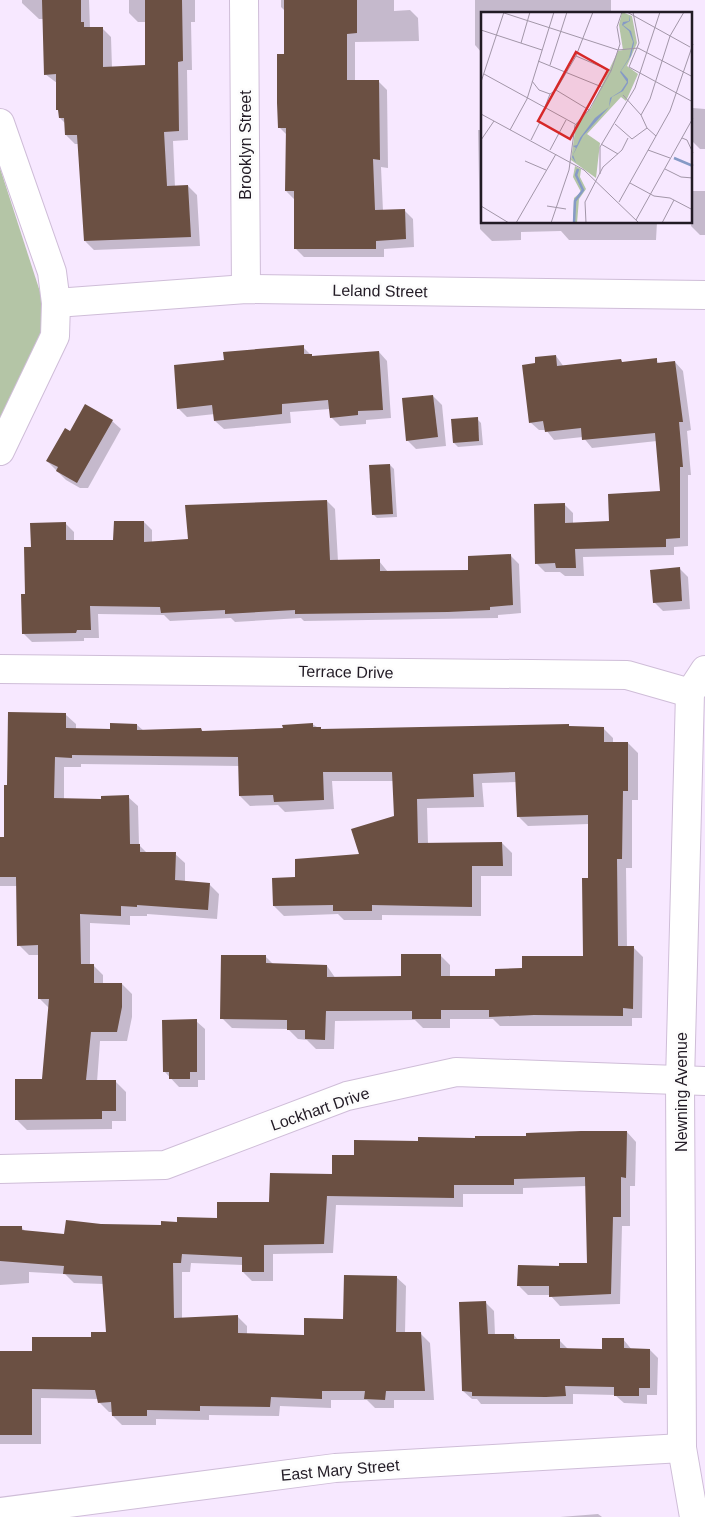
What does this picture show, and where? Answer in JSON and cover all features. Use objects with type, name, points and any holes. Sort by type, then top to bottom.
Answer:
[{"type":"street","name":"Brooklyn Street","points":[[244,0],[246,289]]},
{"type":"street","points":[[0,123],[52,272],[56,304],[55,336],[0,451]]},
{"type":"street","name":"Leland Street","points":[[56,304],[246,289],[705,295]]},
{"type":"street","name":"Terrace Drive","points":[[0,669],[627,674],[690,693]]},
{"type":"street","points":[[690,693],[705,670]]},
{"type":"street","name":"Newning Avenue","points":[[690,693],[693,1081],[682,1448],[694,1517]]},
{"type":"street","name":"Lockhart Drive","points":[[0,1169],[166,1165],[347,1096],[456,1072],[693,1081]]},
{"type":"street","name":"East Mary Street","points":[[0,1512],[335,1468],[682,1448]]},
{"type":"green space","points":[[0,168],[42,298],[44,332],[0,421]]},
{"type":"building","points":[[42,0],[81,0],[81,22],[84,22],[84,27],[103,27],[103,67],[145,65],[145,0],[182,0],[183,61],[178,62],[179,131],[164,132],[167,186],[188,185],[191,237],[84,241],[77,135],[65,135],[64,118],[59,118],[58,110],[56,110],[56,74],[44,75]]},
{"type":"building","points":[[284,0],[357,0],[357,33],[347,34],[347,80],[379,80],[380,160],[373,159],[375,210],[405,209],[406,239],[376,241],[376,249],[294,249],[294,191],[285,191],[286,128],[278,128],[277,54],[284,54]]},
{"type":"building","points":[[304,345],[304,354],[312,354],[312,356],[379,351],[383,410],[358,411],[358,415],[330,418],[328,400],[282,404],[282,414],[214,421],[212,405],[177,409],[174,365],[224,360],[223,352]]},
{"type":"building","points":[[556,355],[557,366],[621,359],[622,362],[657,358],[657,363],[675,361],[683,422],[679,422],[683,467],[680,467],[680,538],[666,539],[666,547],[575,549],[576,568],[556,568],[555,563],[535,564],[534,504],[565,503],[565,523],[609,521],[608,494],[660,491],[655,433],[582,440],[581,428],[545,432],[543,421],[529,423],[522,365],[535,363],[535,357]]},
{"type":"building","points":[[433,395],[438,437],[406,441],[402,398]]},
{"type":"building","points":[[85,404],[113,420],[77,483],[56,471],[58,467],[46,461],[65,428],[70,431]]},
{"type":"building","points":[[478,417],[479,441],[453,443],[451,419]]},
{"type":"building","points":[[390,464],[393,514],[372,515],[369,465]]},
{"type":"building","points":[[327,500],[330,560],[380,559],[380,571],[468,570],[468,556],[511,554],[513,605],[490,607],[490,610],[448,612],[295,614],[295,610],[225,614],[225,610],[161,613],[160,607],[90,606],[91,630],[77,630],[76,633],[22,634],[21,594],[25,594],[24,547],[31,547],[30,523],[66,522],[66,540],[113,540],[114,521],[144,521],[144,542],[188,539],[185,505]]},
{"type":"building","points":[[680,567],[682,601],[653,603],[650,570]]},
{"type":"building","points":[[8,712],[66,713],[66,728],[110,729],[110,723],[137,724],[137,730],[201,728],[202,731],[283,728],[282,725],[313,723],[313,727],[321,727],[321,729],[569,724],[569,726],[604,727],[604,742],[628,742],[628,791],[623,791],[622,859],[617,859],[618,946],[634,946],[633,1009],[623,1008],[623,1016],[534,1015],[489,1017],[489,1010],[441,1010],[441,1019],[412,1019],[412,1011],[326,1011],[325,1040],[305,1039],[305,1030],[287,1030],[287,1020],[220,1019],[221,955],[266,955],[266,963],[327,965],[327,977],[401,976],[401,954],[441,954],[441,976],[495,976],[495,969],[522,968],[522,956],[583,956],[582,878],[588,878],[588,815],[517,817],[515,772],[473,774],[474,797],[417,799],[418,843],[502,842],[503,866],[472,866],[472,907],[372,905],[372,911],[333,911],[333,905],[273,906],[272,878],[295,877],[295,859],[359,854],[351,829],[394,816],[392,772],[323,772],[324,800],[274,802],[273,795],[239,796],[238,757],[72,755],[72,758],[55,757],[54,798],[101,799],[101,796],[129,795],[130,844],[140,844],[140,852],[176,852],[175,880],[210,883],[208,910],[137,905],[137,907],[121,906],[121,916],[80,914],[81,964],[94,964],[94,983],[122,983],[122,1007],[117,1032],[91,1032],[86,1080],[116,1080],[116,1111],[102,1111],[102,1119],[15,1120],[15,1079],[42,1079],[49,999],[38,999],[38,945],[17,946],[16,877],[0,877],[0,837],[4,837],[4,785],[7,785]]},
{"type":"building","points":[[197,1019],[197,1072],[190,1072],[190,1079],[169,1079],[169,1072],[163,1072],[162,1020]]},
{"type":"building","points":[[627,1131],[626,1178],[621,1177],[621,1217],[613,1217],[611,1294],[549,1297],[549,1286],[517,1286],[518,1265],[559,1266],[559,1263],[587,1263],[585,1177],[514,1179],[514,1185],[454,1185],[454,1198],[327,1196],[324,1244],[264,1245],[264,1272],[242,1272],[242,1257],[182,1254],[181,1263],[173,1263],[174,1318],[238,1315],[238,1333],[304,1335],[304,1318],[343,1319],[344,1275],[397,1276],[396,1332],[421,1332],[425,1391],[386,1391],[385,1400],[364,1399],[365,1391],[322,1391],[322,1399],[271,1397],[270,1407],[200,1406],[200,1411],[147,1410],[147,1416],[112,1416],[111,1402],[98,1403],[95,1390],[32,1389],[32,1435],[0,1435],[0,1351],[32,1351],[32,1337],[91,1337],[91,1332],[106,1332],[102,1276],[63,1274],[64,1266],[0,1261],[0,1226],[22,1226],[22,1230],[64,1234],[66,1220],[101,1224],[161,1225],[161,1221],[177,1222],[177,1217],[217,1218],[217,1202],[269,1202],[270,1173],[332,1174],[332,1155],[354,1155],[354,1140],[418,1141],[418,1137],[475,1138],[475,1136],[526,1136],[526,1133]]},
{"type":"building","points":[[486,1301],[488,1334],[514,1334],[514,1339],[560,1339],[560,1348],[602,1349],[602,1338],[624,1338],[624,1348],[650,1349],[650,1388],[639,1388],[639,1396],[614,1396],[614,1387],[565,1386],[566,1396],[546,1397],[472,1396],[472,1392],[462,1391],[459,1302]]}]
